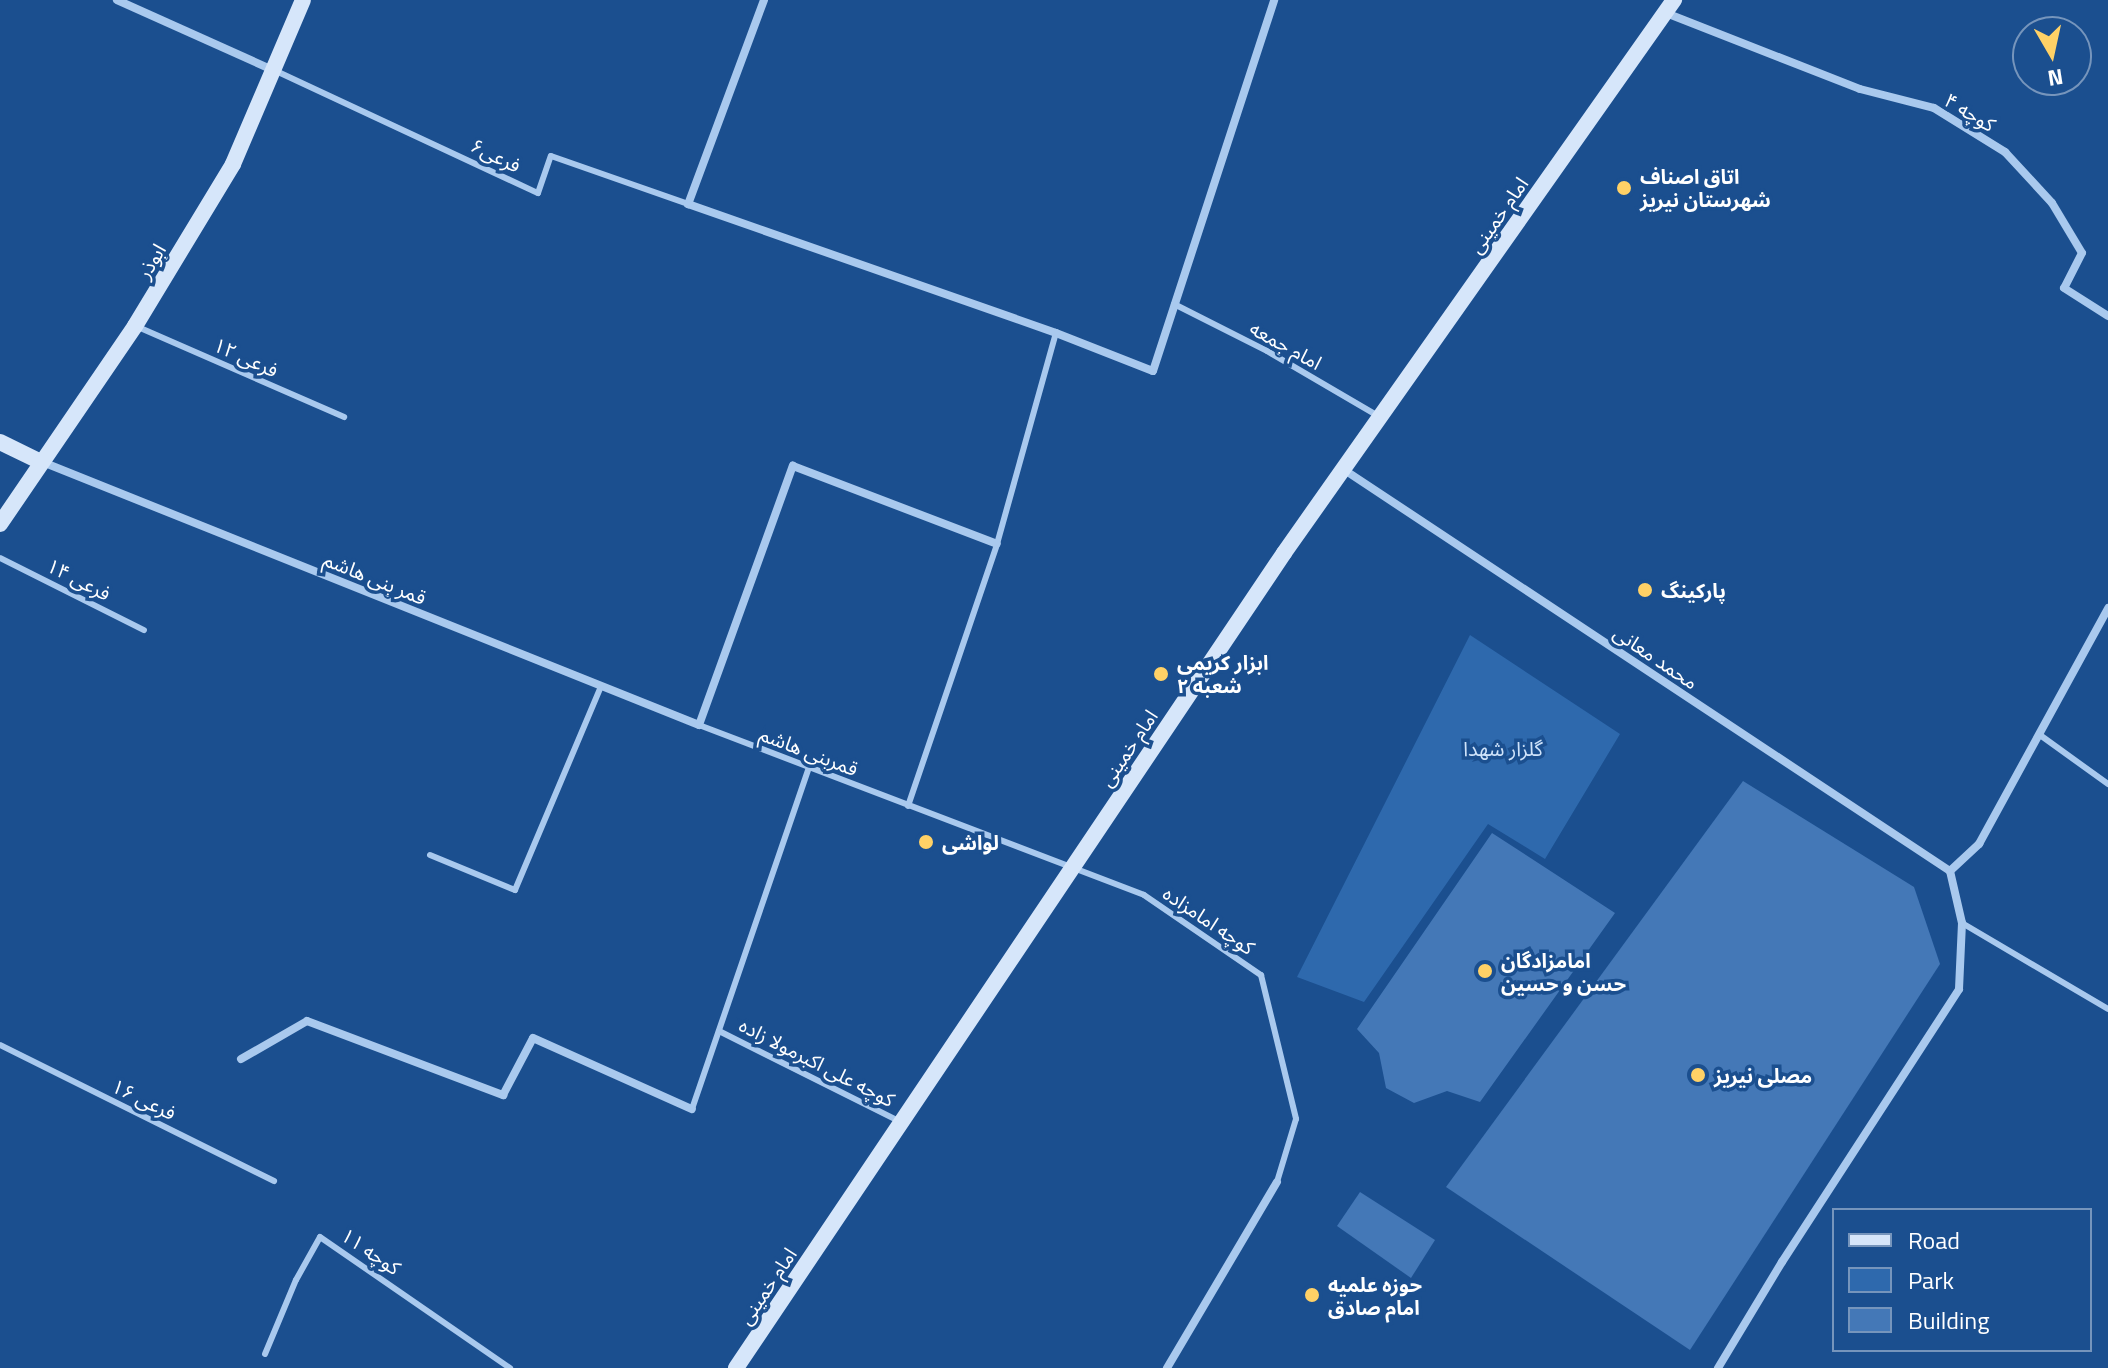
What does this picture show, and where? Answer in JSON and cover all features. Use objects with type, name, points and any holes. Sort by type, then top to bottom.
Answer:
[{"type":"main road","name":"ابوذر","points":[[0,524],[39,461],[135,326],[233,164],[303,0]]},
{"type":"main road","name":"امام خمینی","points":[[736,1368],[1343,469],[1670,6]]},
{"type":"main road","points":[[0,442],[39,461]]},
{"type":"street","points":[[117,0],[273,70]]},
{"type":"street","points":[[764,0],[688,204],[1056,333],[1153,371],[1274,0]]},
{"type":"street","name":"کوچه ۴","points":[[1670,6],[1860,89],[1934,108],[2005,152],[2052,203],[2082,253],[2064,288],[2108,316]]},
{"type":"street","name":"قمر بنی هاشم","points":[[39,461],[699,725]]},
{"type":"street","points":[[699,725],[793,466],[997,544]]},
{"type":"street","name":"محمد معانی","points":[[1343,469],[1950,871]]},
{"type":"street","points":[[1718,1368],[1959,989],[1962,923],[1950,871],[1979,844],[2108,608]]},
{"type":"street","points":[[241,1059],[307,1021],[503,1095],[533,1038],[692,1109]]},
{"type":"street","points":[[1167,1368],[1277,1182]]},
{"type":"lane","name":"فرعی۶","points":[[273,70],[538,193],[551,156],[688,204]]},
{"type":"lane","name":"امام جمعه","points":[[1174,304],[1267,351],[1380,417]]},
{"type":"lane","name":"فرعی ۱۲","points":[[135,326],[344,417]]},
{"type":"lane","points":[[908,806],[997,544],[1056,333]]},
{"type":"lane","name":"فرعی ۱۴","points":[[0,558],[144,630]]},
{"type":"lane","points":[[430,855],[515,890],[601,686]]},
{"type":"lane","name":"قمربنی هاشم","points":[[699,725],[1071,869]]},
{"type":"lane","points":[[2040,735],[2108,784]]},
{"type":"lane","points":[[692,1109],[809,768]]},
{"type":"lane","name":"کوچه امامزاده","points":[[1071,869],[1144,895],[1261,975],[1296,1119],[1277,1182]]},
{"type":"lane","points":[[1962,923],[2108,1009]]},
{"type":"lane","name":"کوچه علی اکبرمولا زاده","points":[[719,1031],[901,1122]]},
{"type":"lane","name":"فرعی ۱۶","points":[[0,1045],[274,1181]]},
{"type":"lane","name":"کوچه ۱۱","points":[[265,1354],[296,1280],[320,1237],[505,1366]]},
{"type":"green space","name":"گلزار شهدا","points":[[1470,635],[1620,734],[1545,859],[1488,824],[1364,1002],[1297,977]]},
{"type":"building","name":"مصلی نیریز","points":[[1743,781],[1914,887],[1940,964],[1690,1350],[1446,1187]]},
{"type":"building","name":"امامزادگان حسن و حسین","points":[[1492,833],[1615,913],[1480,1102],[1447,1091],[1414,1103],[1386,1088],[1379,1053],[1357,1029]]},
{"type":"building","points":[[1360,1192],[1435,1240],[1411,1278],[1337,1226]]},
{"type":"place","name":"اتاق اصناف شهرستان نیریز","points":[[1624,188]]},
{"type":"place","name":"پارکینگ","points":[[1645,590]]},
{"type":"place","name":"ابزار کریمی شعبه ۲","points":[[1161,674]]},
{"type":"place","name":"لواشی","points":[[926,842]]},
{"type":"place","name":"امامزادگان حسن و حسین","points":[[1485,971]]},
{"type":"place","name":"مصلی نیریز","points":[[1698,1075]]},
{"type":"place","name":"حوزه علمیه امام صادق","points":[[1312,1295]]}]
